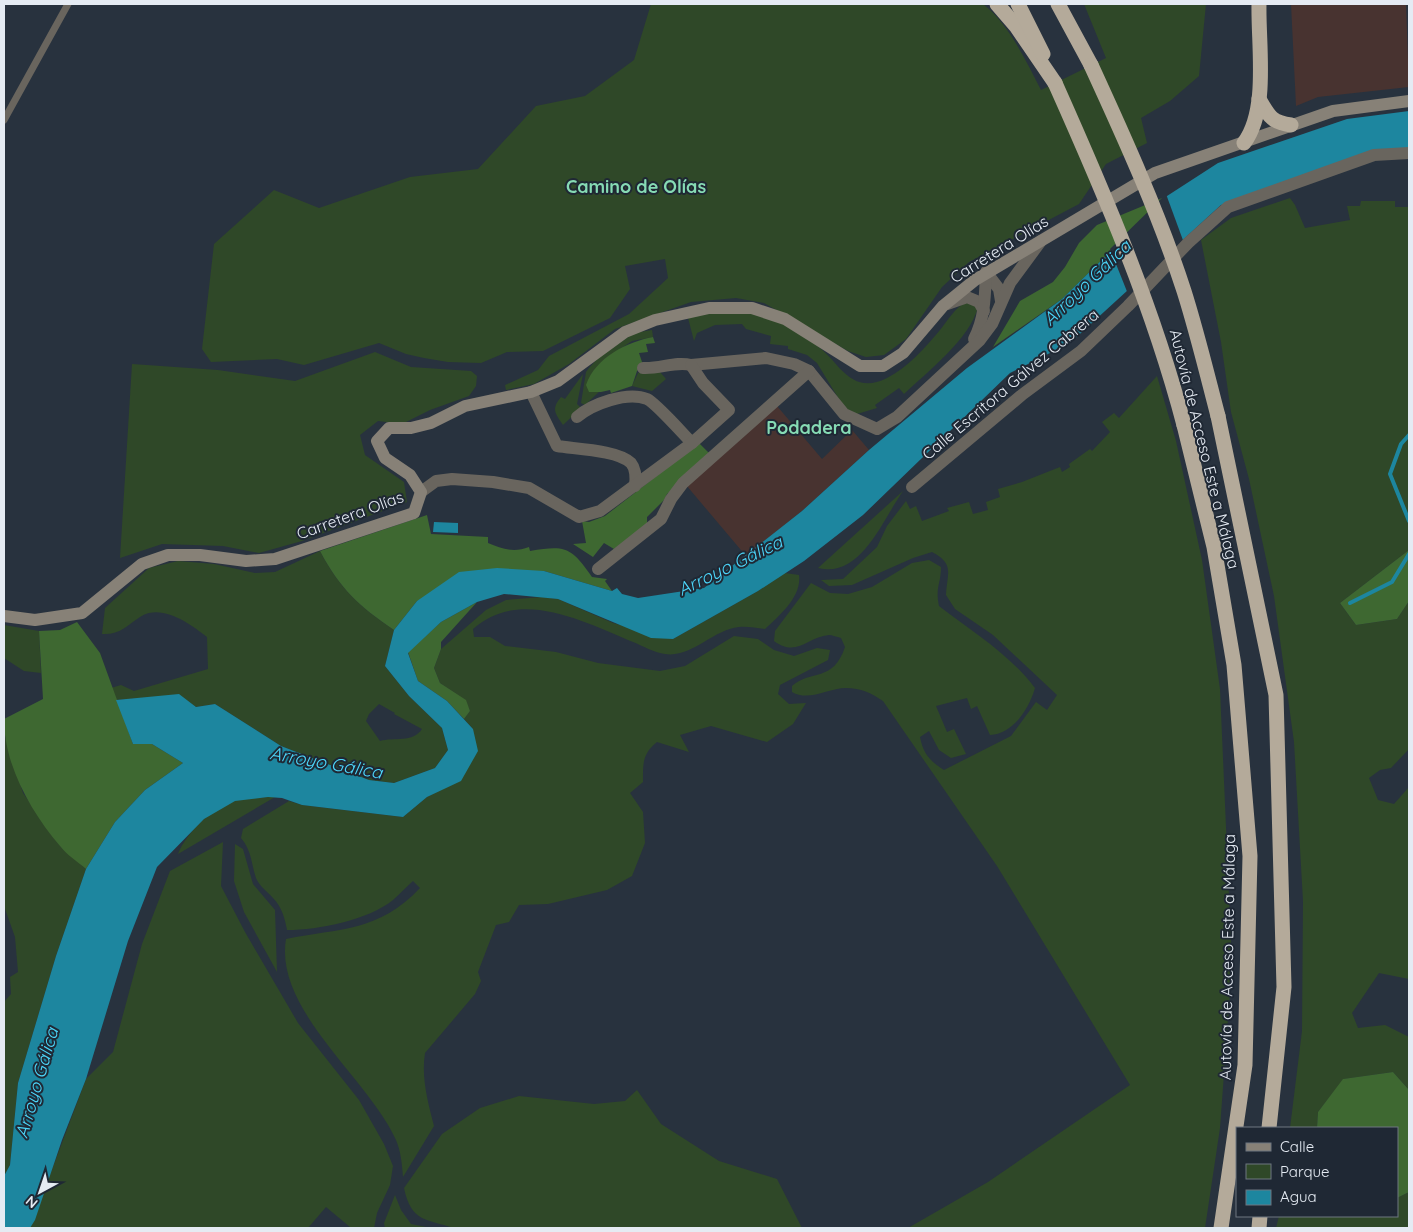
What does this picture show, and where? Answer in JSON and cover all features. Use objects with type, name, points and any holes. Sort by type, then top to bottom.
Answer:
[{"type":"highway","points":[[997,4],[1016,26],[1055,83]]},
{"type":"highway","name":"Autovía de Acceso Este a Málaga","points":[[1018,4],[1036,37],[1102,188],[1142,290],[1169,367],[1214,547],[1234,665],[1250,856],[1245,1065],[1221,1228]]},
{"type":"highway","name":"Autovía de Acceso Este a Málaga","points":[[1058,4],[1089,61],[1134,158],[1183,289],[1201,347],[1218,416],[1276,695],[1284,987],[1269,1127]]},
{"type":"highway","points":[[1069,4],[1089,61]]},
{"type":"highway","points":[[1255,4],[1258,26]]},
{"type":"highway","points":[[1244,143],[1252,132],[1259,99],[1259,4]]},
{"type":"highway","points":[[1259,99],[1267,114],[1276,123],[1291,125]]},
{"type":"main road","name":"Carretera Olías","points":[[4,616],[35,620],[82,613],[142,564],[168,555],[200,555],[246,561],[275,559],[414,513],[421,492],[410,475],[385,458],[377,441],[389,428],[411,428],[431,423],[465,406],[531,392],[558,381],[625,332],[655,320],[709,308],[752,308],[785,319],[860,366],[882,366],[903,353],[943,306],[986,272],[1155,174],[1333,111],[1409,101]]},
{"type":"street","name":"Calle Escritora Gálvez Cabrera","points":[[912,487],[1023,394],[1081,351],[1128,306],[1188,243],[1228,207],[1374,156],[1409,153]]},
{"type":"street","points":[[643,368],[658,369],[681,362],[692,365],[766,358],[794,364],[809,371],[844,414],[877,429],[898,417],[966,352],[992,324],[1010,283],[1041,240]]},
{"type":"street","points":[[986,272],[999,289],[1001,301]]},
{"type":"street","points":[[966,352],[979,329],[984,311],[986,272]]},
{"type":"street","points":[[943,306],[967,296],[979,302],[984,311]]},
{"type":"street","points":[[421,492],[436,481],[452,479],[493,482],[529,488],[579,517],[600,511],[692,443],[729,410],[703,383],[692,365]]},
{"type":"street","points":[[598,568],[661,519],[671,499],[683,483],[809,371]]},
{"type":"street","points":[[531,392],[557,446],[622,456],[632,464],[636,474],[635,486]]},
{"type":"street","points":[[577,417],[586,409],[626,397],[648,399],[692,443]]},
{"type":"lane","points":[[4,120],[68,4]]},
{"type":"shaded area","points":[[1291,4],[1406,4],[1409,87],[1318,97],[1296,106]]},
{"type":"shaded area","points":[[777,406],[822,459],[852,430],[869,450],[802,511],[746,556],[686,485]]},
{"type":"green space","points":[[651,4],[983,4],[1009,32],[1041,90],[1106,58],[1084,4],[1206,4],[1199,76],[1170,101],[1141,118],[1147,143],[1106,164],[1079,204],[969,262],[942,287],[906,339],[884,355],[866,357],[848,351],[764,303],[736,298],[691,302],[615,329],[569,364],[534,384],[506,390],[505,385],[538,370],[549,356],[629,314],[668,278],[665,259],[625,266],[630,289],[610,318],[543,351],[507,352],[481,363],[448,362],[406,354],[379,343],[304,365],[277,359],[211,362],[202,349],[214,244],[274,190],[319,208],[410,177],[478,169],[536,106],[585,96],[634,60]]},
{"type":"green space","points":[[1167,196],[1062,299],[993,347],[1020,301],[1053,282],[1065,267],[1079,243],[1097,225]]},
{"type":"green space","points":[[1290,198],[1305,228],[1350,220],[1347,206],[1360,206],[1361,201],[1395,201],[1395,207],[1409,207],[1409,550],[1340,603],[1356,625],[1397,619],[1409,601],[1409,749],[1391,768],[1380,770],[1369,778],[1378,800],[1394,804],[1409,787],[1409,979],[1379,973],[1352,1013],[1358,1028],[1385,1025],[1409,1037],[1409,1090],[1393,1072],[1344,1079],[1318,1112],[1317,1127],[1290,1127],[1302,1031],[1303,901],[1294,742],[1274,596],[1249,479],[1231,412],[1221,342],[1201,240],[1231,218]]},
{"type":"green space","points":[[966,302],[978,307],[966,331],[947,354],[904,394],[899,388],[875,405],[877,408],[857,414],[845,409],[817,363],[807,355],[788,349],[788,346],[770,344],[771,336],[746,329],[742,324],[715,325],[697,333],[694,341],[688,318],[728,312],[758,314],[767,317],[788,326],[808,339],[820,348],[848,376],[856,381],[875,383],[894,374],[909,363],[955,311]]},
{"type":"green space","points":[[652,330],[653,337],[632,341],[605,359],[600,391],[585,405],[581,403],[586,372],[599,357],[634,333]]},
{"type":"green space","points":[[653,337],[655,343],[646,344],[648,352],[639,353],[643,365],[637,371],[632,386],[611,393],[610,390],[589,392],[586,385],[597,366],[605,359],[623,347]]},
{"type":"green space","points":[[375,352],[411,367],[471,371],[477,376],[476,386],[469,396],[430,410],[402,424],[378,421],[360,435],[365,455],[404,482],[407,502],[302,541],[259,553],[223,546],[162,544],[120,558],[132,364],[218,370],[295,381]]},
{"type":"green space","points":[[645,370],[660,372],[666,379],[652,391],[632,386],[638,373]]},
{"type":"green space","points":[[583,374],[577,404],[581,408],[563,425],[556,414],[556,405],[561,397],[565,399]]},
{"type":"green space","points":[[1157,376],[1176,441],[1202,560],[1220,689],[1232,965],[1220,1128],[1205,1228],[908,1228],[988,1182],[1130,1085],[997,866],[883,701],[866,691],[851,688],[805,696],[792,692],[792,686],[799,681],[828,671],[834,666],[845,647],[841,638],[829,635],[789,648],[774,641],[775,631],[811,583],[830,593],[848,594],[872,587],[912,563],[929,560],[941,567],[938,590],[939,606],[1014,664],[1035,688],[1029,704],[1019,719],[998,734],[990,735],[977,706],[971,709],[967,698],[936,706],[947,732],[954,729],[966,754],[951,758],[939,750],[929,731],[920,737],[925,753],[931,761],[944,770],[1011,736],[1036,702],[1047,710],[1057,695],[993,635],[955,609],[946,595],[947,565],[939,556],[932,552],[913,558],[852,585],[829,586],[821,580],[843,579],[877,547],[887,526],[906,501],[910,509],[916,506],[922,521],[949,511],[947,508],[969,502],[973,514],[988,510],[986,502],[1000,497],[998,489],[1060,467],[1062,472],[1070,467],[1069,464],[1090,449],[1092,451],[1110,432],[1102,422],[1114,413],[1119,418]]},
{"type":"green space","points":[[699,443],[711,455],[667,494],[664,500],[647,517],[647,526],[614,549],[604,543],[593,557],[573,544],[586,543],[582,521],[589,522],[605,516]]},
{"type":"green space","points":[[903,491],[879,531],[859,556],[847,565],[833,569],[818,568]]},
{"type":"green space","points":[[427,515],[431,534],[488,537],[488,543],[508,550],[529,547],[530,551],[552,548],[567,550],[579,559],[592,577],[607,579],[605,581],[612,591],[544,571],[417,601],[394,630],[370,613],[351,596],[335,576],[320,551]]},
{"type":"green space","points":[[1409,550],[1409,601],[1397,619],[1356,625],[1340,603]]},
{"type":"green space","points":[[320,551],[335,576],[351,596],[370,613],[394,630],[385,666],[409,696],[442,728],[448,750],[435,768],[394,783],[369,780],[281,746],[215,704],[196,707],[179,695],[116,700],[111,688],[121,685],[134,691],[208,669],[207,637],[184,621],[166,614],[148,613],[114,633],[102,634],[105,608],[149,568],[178,561],[214,564],[255,573],[275,572]],"holes":[[[379,704],[422,729],[414,736],[408,738],[380,741],[366,721],[369,714]]]},
{"type":"green space","points":[[785,573],[799,575],[797,590],[789,605],[765,629],[742,627],[729,629],[693,648],[675,654],[657,652],[573,618],[531,609],[511,610],[491,617],[473,629],[474,637],[490,637],[505,646],[556,652],[598,663],[660,671],[685,666],[734,636],[758,639],[774,650],[794,656],[817,648],[830,650],[828,660],[780,685],[778,694],[789,704],[806,703],[793,724],[767,742],[711,726],[680,735],[689,752],[657,742],[652,746],[644,760],[643,782],[630,793],[643,812],[645,843],[632,876],[607,890],[548,904],[519,905],[509,922],[496,925],[478,972],[481,981],[475,994],[425,1053],[424,1072],[427,1099],[434,1126],[403,1177],[398,1145],[383,1117],[308,1018],[294,992],[286,966],[286,939],[341,930],[374,921],[405,902],[420,888],[413,881],[383,907],[357,918],[328,926],[287,930],[279,905],[256,878],[249,852],[241,838],[243,829],[289,801],[302,805],[403,817],[427,797],[440,790],[473,729],[464,719],[470,711],[465,700],[440,683],[434,668],[441,649],[486,610],[506,600],[542,597],[558,599],[613,623],[673,639],[758,591]]},
{"type":"green space","points":[[477,602],[441,642],[441,649],[434,668],[440,683],[466,700],[470,711],[464,719],[447,701],[418,681],[408,652],[441,622]]},
{"type":"green space","points":[[77,622],[100,653],[133,744],[152,744],[183,763],[145,790],[115,822],[86,869],[69,855],[49,833],[21,787],[9,753],[4,719],[43,699],[39,631],[60,630]]},
{"type":"green space","points":[[4,625],[39,631],[41,673],[24,671],[4,658]]},
{"type":"green space","points":[[4,734],[23,793],[61,847],[86,869],[56,956],[18,1083],[10,1165],[4,1176],[4,1002],[11,994],[10,977],[18,972],[15,937],[4,906]]},
{"type":"green space","points":[[275,797],[178,854],[187,837],[194,829],[219,808],[237,800]]},
{"type":"green space","points":[[223,842],[221,886],[245,932],[298,1023],[359,1100],[384,1144],[393,1166],[390,1185],[377,1213],[374,1228],[349,1228],[326,1207],[308,1228],[30,1228],[86,1079],[113,1052],[142,944],[170,871]]},
{"type":"green space","points":[[235,844],[243,849],[253,884],[275,910],[277,972],[244,912],[234,881]]},
{"type":"green space","points":[[1393,1072],[1409,1090],[1409,1192],[1398,1198],[1398,1127],[1317,1127],[1318,1112],[1343,1079]]},
{"type":"green space","points":[[637,1090],[661,1124],[719,1161],[777,1179],[802,1228],[454,1228],[421,1217],[411,1207],[407,1199],[404,1188],[442,1134],[480,1108],[519,1096],[594,1104],[625,1101]]},
{"type":"green space","points":[[1409,1192],[1409,1228],[1276,1228],[1279,1217],[1398,1217],[1398,1198]]},
{"type":"green space","points":[[395,1195],[401,1210],[411,1224],[431,1228],[385,1228],[384,1223]]},
{"type":"water","name":"Arroyo Gálica","points":[[1409,111],[1409,148],[1221,205],[1070,343],[1010,373],[863,515],[804,561],[758,591],[673,639],[651,638],[558,599],[504,594],[477,602],[441,622],[408,653],[418,681],[447,701],[473,729],[478,751],[461,781],[427,797],[403,817],[302,805],[282,798],[268,797],[235,801],[204,819],[157,867],[128,941],[86,1079],[62,1140],[35,1220],[30,1228],[4,1228],[4,1176],[10,1165],[18,1083],[56,956],[86,869],[115,822],[145,790],[183,763],[152,744],[133,744],[116,700],[179,694],[196,707],[215,704],[281,746],[369,780],[394,783],[435,768],[448,750],[442,728],[409,696],[385,666],[394,630],[417,601],[459,572],[497,568],[544,571],[612,591],[617,588],[622,594],[638,598],[704,588],[802,511],[869,450],[967,368],[1062,299],[1167,196],[1218,163],[1347,119]]},
{"type":"water","points":[[434,522],[458,523],[458,533],[433,532]]},
{"type":"pier","points":[[1166,194],[1184,243],[1128,294],[1110,249]]},
{"type":"waterway","points":[[1409,435],[1401,444],[1390,474],[1409,521]]},
{"type":"waterway","points":[[1350,603],[1392,582],[1409,554]]},
{"type":"district","name":"Camino de Olías","points":[[636,187]]},
{"type":"district","name":"Podadera","points":[[809,428]]}]
